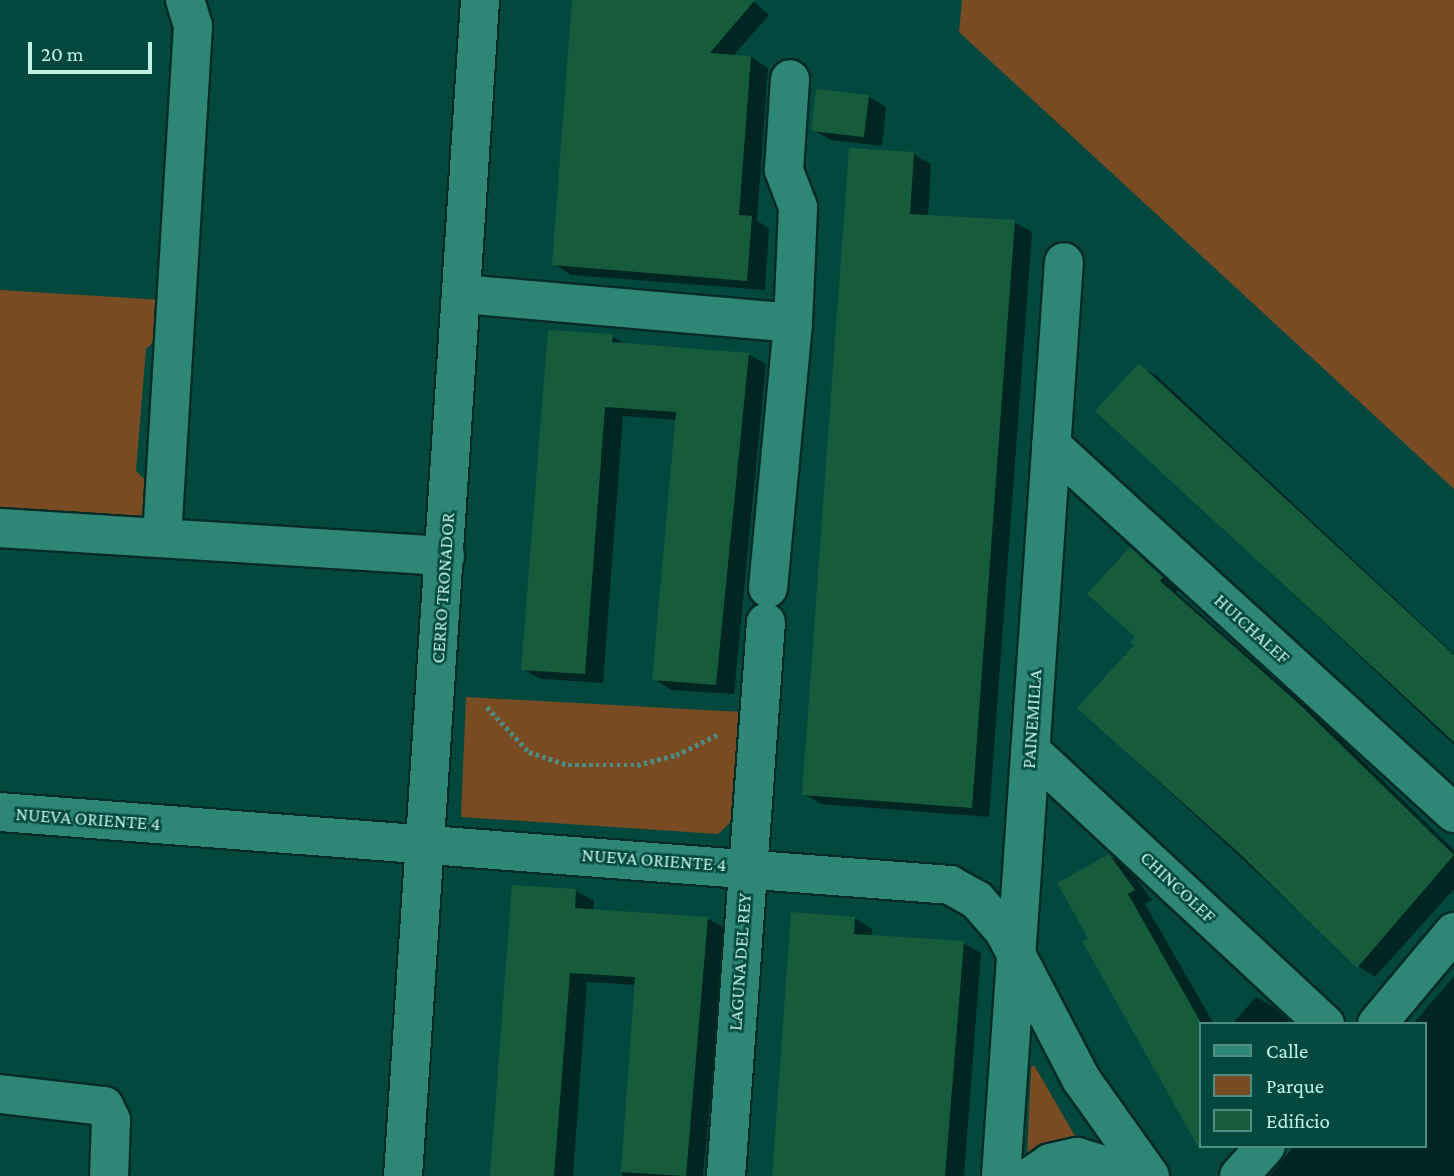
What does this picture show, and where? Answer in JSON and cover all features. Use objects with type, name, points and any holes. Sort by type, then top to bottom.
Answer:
[{"type":"street","points":[[162,537],[192,26],[185,0]]},
{"type":"street","name":"CERRO TRONADOR","points":[[403,1176],[463,295],[480,0]]},
{"type":"street","name":"LAGUNA DEL REY","points":[[726,1176],[746,867],[793,323],[799,207],[784,170],[790,79]]},
{"type":"street","name":"PAINEMILLA","points":[[1002,1176],[1063,262]]},
{"type":"street","points":[[463,295],[793,323]]},
{"type":"street","name":"HUICHALEF","points":[[1051,445],[1454,813]]},
{"type":"street","points":[[0,527],[445,556]]},
{"type":"street","name":"CHINCOLEF","points":[[1030,750],[1323,1022]]},
{"type":"street","name":"NUEVA ORIENTE 4","points":[[0,812],[746,867],[950,885],[977,900],[1016,951],[1081,1079],[1150,1176]]},
{"type":"street","points":[[1379,1022],[1454,932]]},
{"type":"street","points":[[0,1094],[103,1106],[111,1120],[109,1176]]},
{"type":"street","points":[[1239,1176],[1264,1148]]},
{"type":"street","points":[[1031,1176],[1059,1159],[1077,1157],[1140,1176]]},
{"type":"path","points":[[487,706],[529,752],[549,760],[589,767],[636,765],[676,755],[759,715]]},
{"type":"green space","points":[[962,0],[1454,0],[1454,489],[959,32]]},
{"type":"green space","points":[[0,290],[164,300],[161,335],[146,349],[136,471],[152,487],[142,518],[0,513]]},
{"type":"green space","points":[[466,697],[743,712],[734,819],[718,834],[461,817]]},
{"type":"green space","points":[[1034,1065],[1079,1143],[1027,1160],[1031,1067]]},
{"type":"building","points":[[572,0],[755,0],[710,53],[751,56],[739,215],[752,216],[747,281],[552,265]]},
{"type":"building","points":[[816,89],[869,95],[864,137],[811,131]]},
{"type":"building","points":[[849,148],[914,152],[910,214],[1015,220],[972,808],[802,795]]},
{"type":"building","points":[[548,330],[613,334],[612,342],[749,353],[716,685],[652,680],[676,412],[605,407],[585,674],[521,670]]},
{"type":"building","points":[[1139,363],[1454,655],[1454,742],[1095,411]]},
{"type":"building","points":[[1130,547],[1163,577],[1160,581],[1298,703],[1454,855],[1357,968],[1239,853],[1077,708],[1134,645],[1130,642],[1135,637],[1087,594]]},
{"type":"building","points":[[1109,854],[1135,890],[1128,894],[1200,1021],[1198,1146],[1082,941],[1088,938],[1057,883]]},
{"type":"building","points":[[512,885],[576,889],[575,908],[708,917],[686,1176],[621,1172],[635,977],[570,973],[554,1176],[490,1176]]},
{"type":"building","points":[[791,912],[855,917],[854,934],[964,941],[945,1176],[772,1176]]}]
